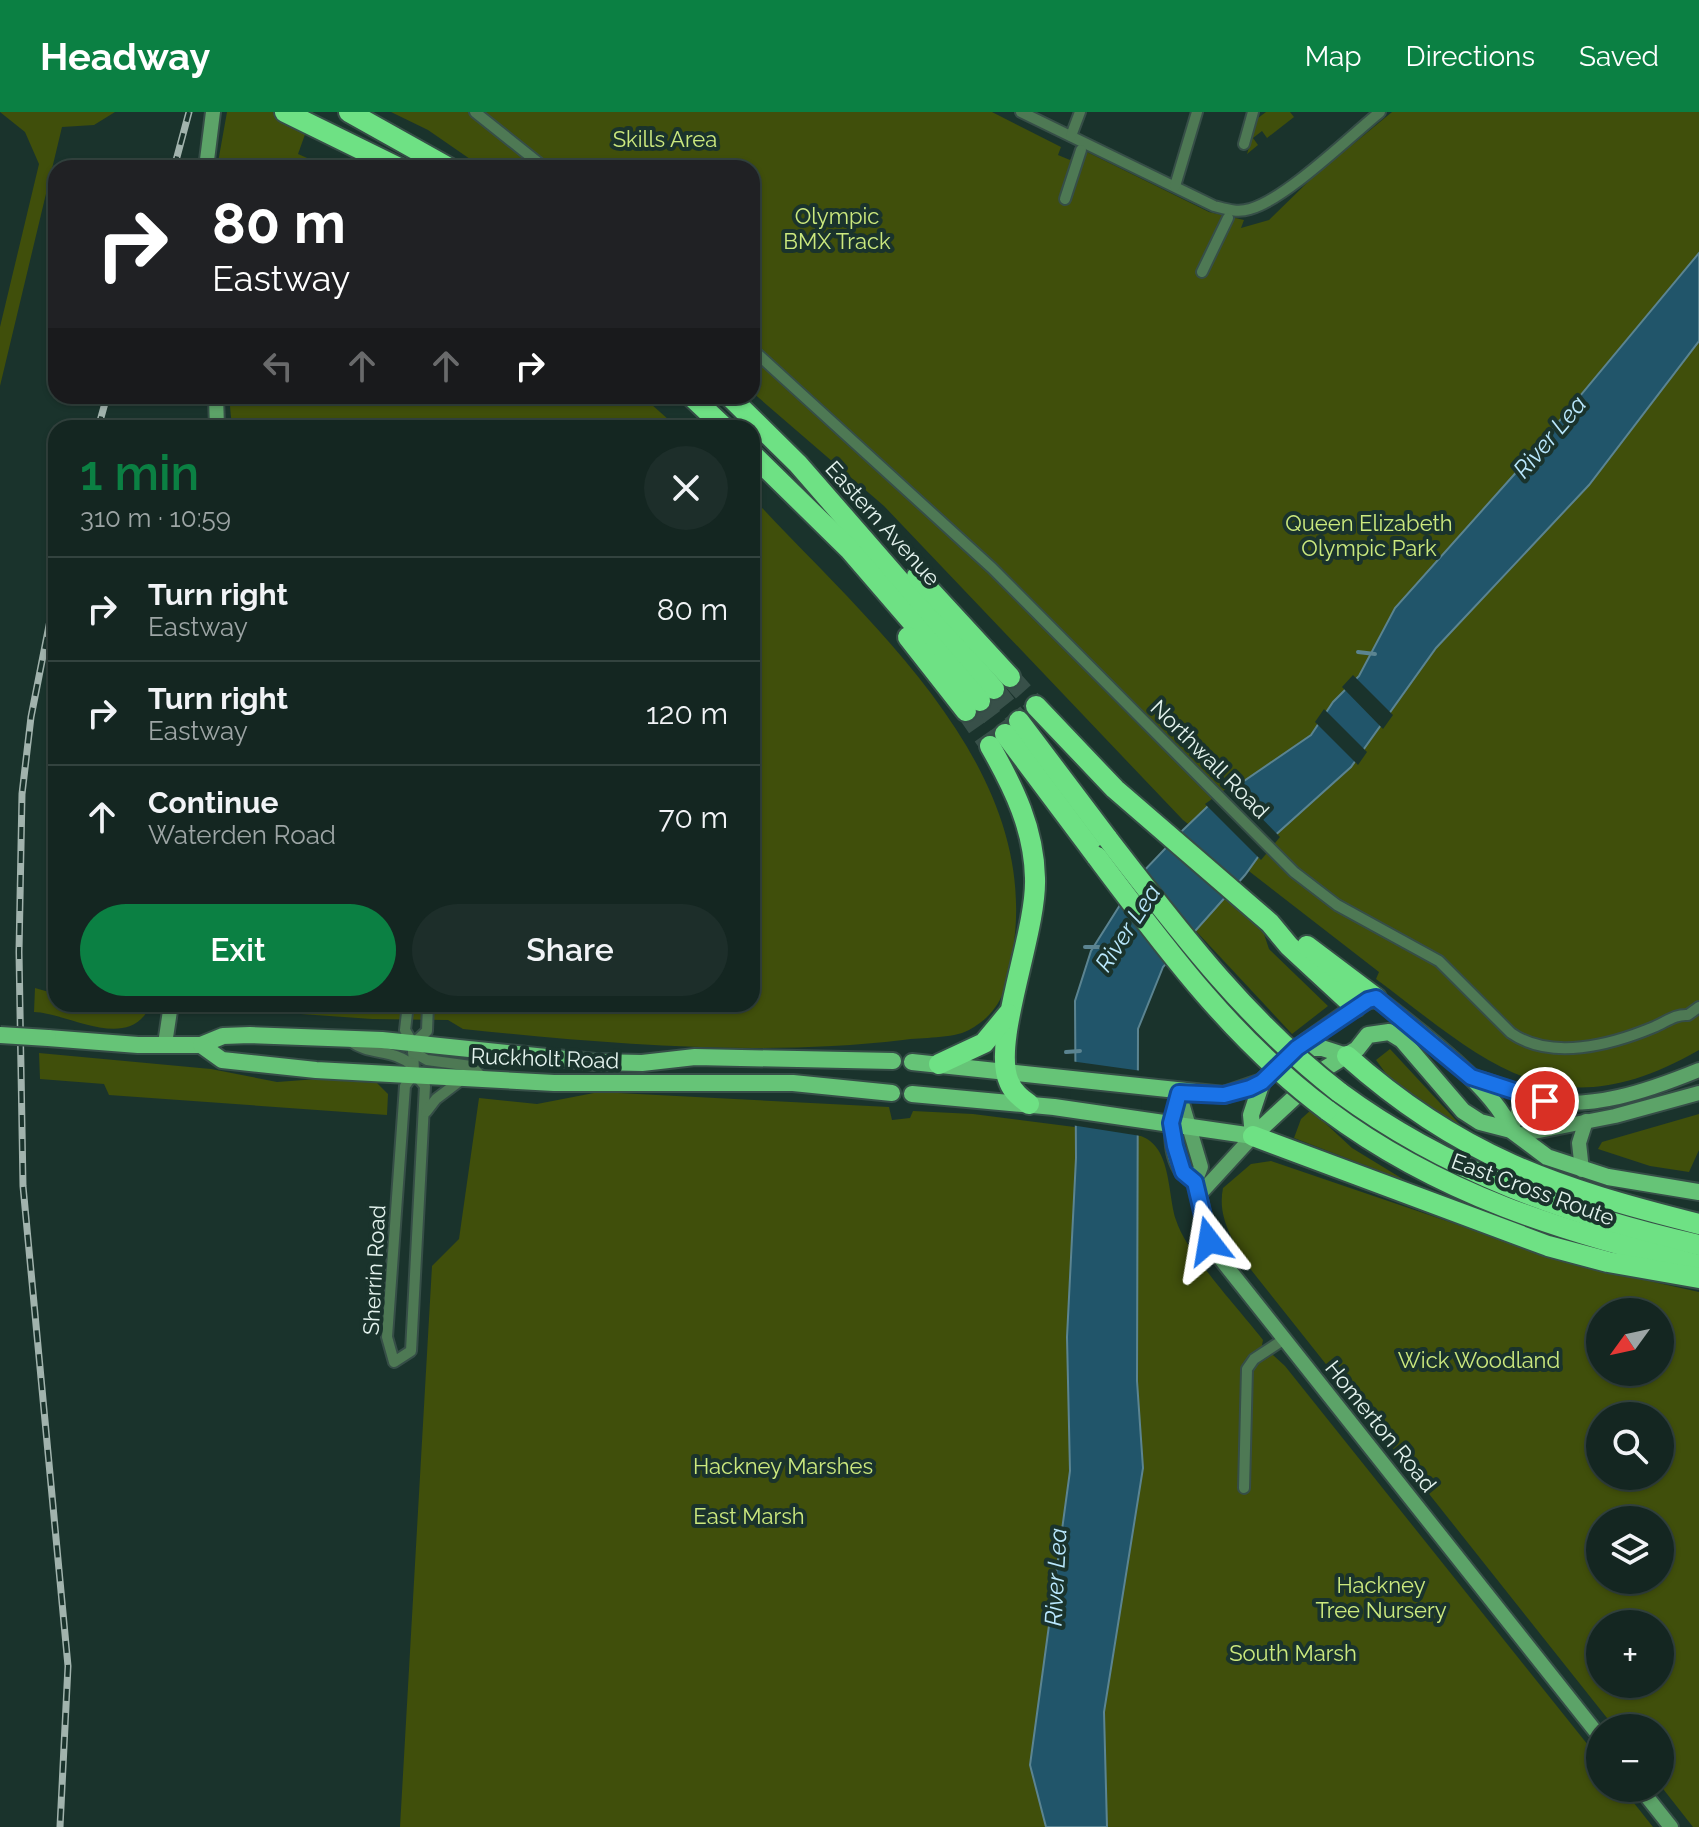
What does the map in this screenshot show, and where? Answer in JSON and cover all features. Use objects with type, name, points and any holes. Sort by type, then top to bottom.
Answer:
[{"type":"highway","points":[[285,112],[383,160]]},
{"type":"highway","points":[[349,112],[435,160]]},
{"type":"highway","points":[[700,404],[716,420]]},
{"type":"highway","name":"Eastern Avenue","points":[[737,404],[753,420]]},
{"type":"highway","name":"Eastern Avenue","points":[[760,427],[798,464],[987,694],[845,562],[829,532],[760,462]]},
{"type":"highway","points":[[1036,706],[1147,818],[1270,923],[1289,946],[1355,1007]]},
{"type":"highway","name":"East Cross Route","points":[[1012,1007],[1034,912],[1034,857],[1005,734],[1233,996],[1333,1101],[1398,1159],[1490,1203],[1580,1235],[1699,1265]]},
{"type":"highway","points":[[1270,923],[1296,938],[1376,998]]},
{"type":"highway","points":[[939,1064],[984,1043],[1002,1024],[1012,1007]]},
{"type":"highway","points":[[1012,1007],[1003,1051],[1005,1071],[1016,1095],[1029,1104]]},
{"type":"highway","points":[[1347,1056],[1421,1116],[1513,1167],[1594,1197],[1699,1224]]},
{"type":"highway","name":"East Cross Route","points":[[1333,1101],[1492,1180],[1572,1210],[1699,1245]]},
{"type":"highway","points":[[1253,1136],[1548,1246],[1608,1262],[1699,1278]]},
{"type":"main road","points":[[207,160],[213,112]]},
{"type":"main road","points":[[912,1062],[1179,1093],[1224,1095],[1262,1082],[1297,1048],[1355,1007],[1376,998],[1471,1077],[1515,1132],[1547,1157],[1582,1170],[1699,1192]]},
{"type":"main road","points":[[1355,1007],[1365,1038]]},
{"type":"main road","points":[[165,1044],[170,1012]]},
{"type":"main road","points":[[1197,1189],[1326,1068],[1347,1056],[1370,1033],[1389,1032],[1402,1040],[1463,1111],[1493,1127],[1515,1132],[1586,1121],[1699,1093]]},
{"type":"main road","name":"Ruckholt Road","points":[[0,1035],[201,1045],[223,1036],[250,1035],[595,1062],[642,1063],[695,1057],[893,1061]]},
{"type":"main road","name":"Ruckholt Road","points":[[201,1045],[222,1060],[259,1066],[414,1069],[465,1077],[579,1083],[793,1083],[892,1093]]},
{"type":"main road","points":[[1297,1048],[1313,1046],[1347,1056]]},
{"type":"main road","points":[[1471,1077],[1537,1099],[1574,1103],[1613,1098],[1699,1070]]},
{"type":"main road","points":[[1253,1136],[1251,1115],[1262,1082]]},
{"type":"main road","points":[[1171,1123],[1179,1093]]},
{"type":"main road","points":[[1179,1093],[1201,1167],[1197,1189]]},
{"type":"main road","points":[[912,1094],[1054,1107],[1253,1136]]},
{"type":"main road","points":[[1515,1132],[1518,1112],[1537,1099]]},
{"type":"main road","points":[[1582,1170],[1579,1143],[1586,1121]]},
{"type":"main road","name":"Homerton Road","points":[[1171,1123],[1183,1172],[1197,1189],[1216,1253],[1586,1719]]},
{"type":"main road","points":[[1651,1802],[1671,1827]]},
{"type":"street","points":[[475,112],[535,160]]},
{"type":"street","points":[[1021,112],[1232,211],[1262,204],[1380,112]]},
{"type":"street","points":[[1071,136],[1080,112]]},
{"type":"street","points":[[1175,186],[1197,112]]},
{"type":"street","points":[[1244,144],[1253,112]]},
{"type":"street","points":[[1065,199],[1081,150]]},
{"type":"street","points":[[1202,272],[1228,218]]},
{"type":"street","name":"Northwall Road","points":[[760,356],[992,568],[1285,863],[1337,905],[1439,961],[1505,1029],[1524,1042],[1545,1048],[1576,1047],[1626,1037],[1679,1014],[1688,1015],[1699,1007]]},
{"type":"street","points":[[407,1012],[405,1030],[413,1048],[414,1069]]},
{"type":"street","points":[[413,1048],[427,1031],[428,1012]]},
{"type":"street","points":[[350,1041],[362,1050],[393,1052],[414,1069]]},
{"type":"street","points":[[413,1048],[427,1060],[471,1066],[483,1078]]},
{"type":"street","name":"Sherrin Road","points":[[414,1069],[425,1086],[411,1351],[394,1362],[387,1337],[405,1086],[414,1069]]},
{"type":"street","points":[[424,1117],[431,1104],[465,1077]]},
{"type":"street","points":[[1244,1488],[1247,1369],[1254,1359],[1283,1340]]},
{"type":"green space","points":[[0,112],[115,112],[94,125],[62,127],[54,160],[48,160],[48,185],[0,386],[0,327],[39,164],[25,132]]},
{"type":"green space","points":[[227,112],[313,112],[298,154],[312,160],[218,160]]},
{"type":"green space","name":"Queen Elizabeth Olympic Park","points":[[391,112],[992,112],[1061,147],[1058,155],[1070,160],[1077,147],[1209,212],[1244,220],[1241,228],[1269,220],[1312,178],[1392,112],[1699,112],[1699,1050],[1648,1074],[1603,1086],[1563,1086],[1526,1078],[1490,1061],[1416,1010],[1376,979],[1379,972],[1183,820],[884,506],[760,399],[760,160],[471,160],[428,130]]},
{"type":"green space","points":[[1266,112],[1290,112],[1294,117],[1267,138],[1262,131],[1253,138],[1258,145],[1247,154],[1258,118]]},
{"type":"green space","points":[[230,404],[651,404],[669,420],[231,420]]},
{"type":"green space","points":[[760,505],[845,594],[936,700],[973,758],[1000,818],[1015,882],[1011,963],[1006,986],[996,1006],[980,1023],[962,1033],[848,1045],[738,1048],[628,1044],[463,1029],[448,1020],[372,1019],[273,1012],[760,1012]]},
{"type":"green space","points":[[1224,898],[1263,931],[1269,949],[1328,1006],[1292,1034],[1195,930]]},
{"type":"green space","points":[[35,988],[48,992],[48,1012],[146,1012],[129,1026],[114,1029],[34,1012]]},
{"type":"green space","points":[[1390,1049],[1465,1130],[1434,1117],[1384,1078],[1387,1075],[1376,1060]]},
{"type":"green space","points":[[39,1053],[211,1069],[277,1082],[317,1079],[377,1083],[388,1094],[387,1115],[109,1095],[104,1084],[40,1079]]},
{"type":"green space","name":"East Marsh","points":[[599,1092],[889,1107],[892,1120],[910,1118],[913,1111],[973,1114],[1137,1135],[1148,1140],[1162,1158],[1176,1220],[1202,1265],[1263,1340],[1262,1345],[1285,1366],[1586,1742],[1586,1802],[1633,1802],[1653,1827],[400,1827],[432,1266],[459,1239],[479,1098],[537,1104]]},
{"type":"green space","points":[[1311,1110],[1352,1148],[1406,1181],[1294,1138],[1301,1119]]},
{"type":"green space","points":[[1699,1114],[1699,1150],[1689,1172],[1650,1166],[1598,1149],[1602,1142]]},
{"type":"green space","name":"Wick Woodland","points":[[1271,1161],[1573,1264],[1699,1292],[1699,1827],[1693,1827],[1673,1802],[1674,1714],[1604,1714],[1591,1698],[1674,1698],[1674,1610],[1586,1610],[1586,1691],[1248,1266],[1224,1219],[1223,1188],[1251,1164]]},
{"type":"water","name":"River Lea","points":[[1699,253],[1699,341],[1589,485],[1436,648],[1351,767],[1271,839],[1245,875],[1163,967],[1138,1029],[1137,1381],[1143,1468],[1104,1712],[1107,1827],[1046,1827],[1030,1765],[1070,1471],[1067,1337],[1076,1158],[1075,1001],[1091,951],[1137,878],[1183,830],[1209,805],[1311,735],[1333,702],[1359,676],[1395,608],[1520,468]]},
{"type":"pier","points":[[1353,675],[1393,715],[1383,729],[1342,687]]},
{"type":"pier","points":[[1324,709],[1367,752],[1358,765],[1315,722]]},
{"type":"pier","points":[[1230,786],[1280,837],[1261,860],[1205,804]]},
{"type":"pier","points":[[1070,1061],[1142,1071],[1141,1136],[1071,1125]]},
{"type":"waterway","points":[[1358,652],[1375,654]]},
{"type":"waterway","name":"River Lea","points":[[1085,947],[1099,947]]},
{"type":"waterway","points":[[1066,1052],[1080,1051]]},
{"type":"tunnel","points":[[1010,677],[1036,706]]},
{"type":"tunnel","points":[[994,689],[1019,721]]},
{"type":"tunnel","points":[[980,701],[1005,734]]},
{"type":"tunnel","points":[[966,711],[990,746]]},
{"type":"railway","points":[[176,160],[189,112]]},
{"type":"railway","points":[[100,420],[105,404]]},
{"type":"railway","points":[[48,631],[31,717],[22,794],[19,952],[23,1186],[68,1666],[60,1827]]},
{"type":"route","points":[[1209,1241],[1195,1182],[1183,1172],[1175,1146],[1171,1123],[1179,1093],[1224,1095],[1250,1088],[1262,1082],[1297,1048],[1368,1000],[1376,998],[1471,1077],[1545,1101]]},
{"type":"park label","name":"Skills Area","points":[[665,139]]},
{"type":"park label","name":"Olympic BMX Track","points":[[837,228]]},
{"type":"park label","name":"Hackney Marshes","points":[[783,1466]]},
{"type":"park label","name":"Hackney Tree Nursery","points":[[1381,1598]]},
{"type":"park label","name":"South Marsh","points":[[1293,1653]]}]
